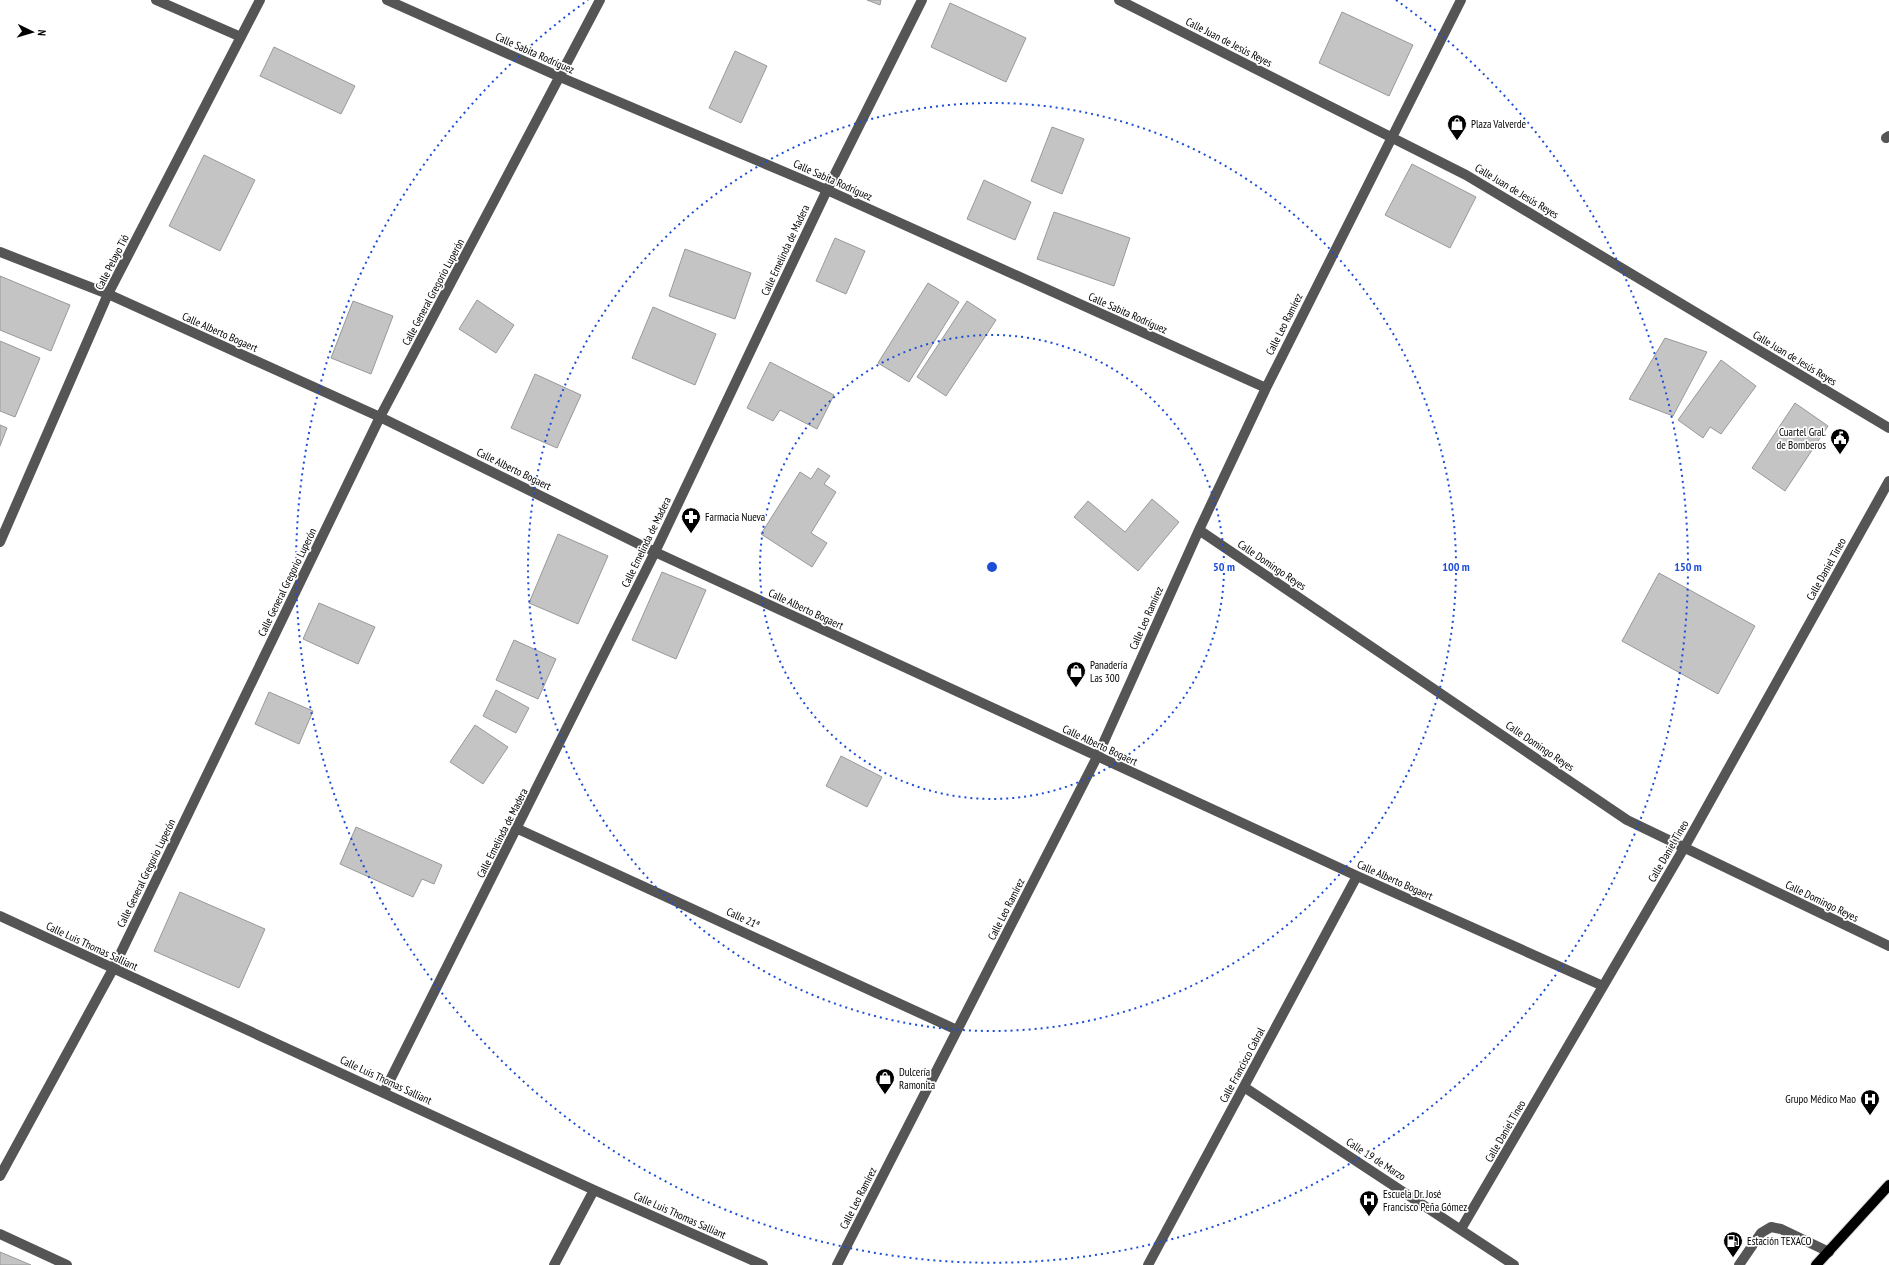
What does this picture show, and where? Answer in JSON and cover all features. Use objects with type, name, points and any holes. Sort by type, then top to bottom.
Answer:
[{"type":"main road","points":[[1816,1265],[1889,1185]]},
{"type":"street","points":[[156,0],[241,37]]},
{"type":"street","name":"Calle Pelayo Tió","points":[[0,542],[108,294],[260,0]]},
{"type":"street","name":"Calle Sabita Rodríguez","points":[[387,0],[560,77],[827,190],[1266,388]]},
{"type":"street","name":"Calle General Gregorio Luperón","points":[[0,1176],[113,969],[380,417],[600,0]]},
{"type":"street","name":"Calle Emelinda de Madera","points":[[384,1092],[518,829],[655,552],[827,190],[922,0]]},
{"type":"street","name":"Calle Juan de Jesús Reyes","points":[[1119,0],[1466,175],[1889,428]]},
{"type":"street","name":"Calle Leo Ramírez","points":[[837,1265],[1097,757],[1199,530],[1266,388],[1461,0]]},
{"type":"street","name":"Calle Alberto Bogaert","points":[[0,252],[108,294],[380,417],[655,552],[1097,757],[1357,876],[1603,986]]},
{"type":"street","name":"Calle Daniel Tineo","points":[[1461,1229],[1684,848],[1889,481]]},
{"type":"street","name":"Calle Domingo Reyes","points":[[1199,530],[1627,820],[1889,946]]},
{"type":"street","name":"Calle 21ª","points":[[518,829],[957,1030]]},
{"type":"street","name":"Calle Francisco Cabral","points":[[1148,1265],[1357,876]]},
{"type":"street","name":"Calle Luis Thomas Salliant","points":[[0,916],[594,1190],[763,1265]]},
{"type":"street","name":"Calle 19 de Marzo","points":[[1244,1087],[1514,1265]]},
{"type":"street","points":[[554,1265],[594,1190]]},
{"type":"street","points":[[1739,1265],[1761,1233],[1771,1227],[1781,1229],[1829,1252]]},
{"type":"street","points":[[0,1234],[67,1265]]},
{"type":"building","points":[[867,0],[881,0],[880,5]]},
{"type":"building","points":[[950,3],[1026,38],[1006,82],[931,47]]},
{"type":"building","points":[[1342,12],[1413,45],[1389,96],[1319,63]]},
{"type":"building","points":[[274,47],[355,86],[341,114],[260,76]]},
{"type":"building","points":[[735,51],[767,66],[741,123],[709,108]]},
{"type":"building","points":[[1052,127],[1084,139],[1062,194],[1031,181]]},
{"type":"building","points":[[204,155],[255,180],[220,251],[169,226]]},
{"type":"building","points":[[1412,164],[1476,197],[1450,248],[1385,215]]},
{"type":"building","points":[[984,180],[1031,202],[1015,240],[967,219]]},
{"type":"building","points":[[1054,212],[1130,238],[1114,286],[1037,259]]},
{"type":"building","points":[[835,238],[865,251],[846,294],[816,281]]},
{"type":"building","points":[[685,249],[751,273],[735,319],[669,296]]},
{"type":"building","points":[[0,276],[70,305],[51,351],[0,330]]},
{"type":"building","points":[[928,283],[959,302],[909,382],[878,363]]},
{"type":"building","points":[[477,300],[514,325],[496,353],[459,329]]},
{"type":"building","points":[[353,301],[393,316],[371,374],[331,358]]},
{"type":"building","points":[[967,301],[996,320],[946,396],[917,377]]},
{"type":"building","points":[[653,307],[716,334],[695,385],[632,358]]},
{"type":"building","points":[[1665,338],[1707,352],[1673,416],[1629,399]]},
{"type":"building","points":[[0,341],[40,358],[15,417],[0,411]]},
{"type":"building","points":[[1721,360],[1756,386],[1721,434],[1710,427],[1703,438],[1678,420]]},
{"type":"building","points":[[770,362],[834,395],[817,429],[780,410],[773,421],[747,408]]},
{"type":"building","points":[[535,374],[581,395],[557,448],[511,428]]},
{"type":"building","points":[[1795,403],[1828,426],[1785,491],[1752,468]]},
{"type":"building","points":[[0,425],[7,428],[0,446]]},
{"type":"building","points":[[818,468],[830,476],[824,484],[836,492],[811,533],[827,543],[812,567],[761,534],[800,472],[811,479]]},
{"type":"building","points":[[1152,499],[1179,522],[1138,571],[1074,517],[1088,501],[1125,532]]},
{"type":"building","points":[[558,534],[608,556],[578,624],[529,603]]},
{"type":"building","points":[[662,572],[706,590],[676,659],[632,640]]},
{"type":"building","points":[[1659,573],[1755,626],[1718,694],[1622,641]]},
{"type":"building","points":[[319,603],[375,627],[358,664],[303,639]]},
{"type":"building","points":[[514,640],[556,659],[538,699],[496,680]]},
{"type":"building","points":[[496,690],[529,708],[516,733],[483,716]]},
{"type":"building","points":[[269,692],[313,711],[299,744],[255,724]]},
{"type":"building","points":[[475,725],[508,747],[483,784],[450,762]]},
{"type":"building","points":[[841,756],[882,777],[867,807],[826,786]]},
{"type":"building","points":[[356,827],[442,865],[434,884],[422,879],[413,897],[340,864]]},
{"type":"building","points":[[180,892],[265,929],[239,988],[154,951]]},
{"type":"building","points":[[0,1252],[31,1265],[0,1265]]},
{"type":"place","name":"Plaza Valverde","points":[[1457,141]]},
{"type":"place","name":"Cuartel Gral. de Bomberos","points":[[1840,455]]},
{"type":"place","name":"Farmacia Nueva","points":[[691,534]]},
{"type":"place","name":"Panadería Las 300","points":[[1076,688]]},
{"type":"place","name":"Dulcería Ramonita","points":[[885,1095]]},
{"type":"place","name":"Grupo Médico Mao","points":[[1870,1116]]},
{"type":"place","name":"Escuela Dr. José Francisco Peña Gómez","points":[[1369,1217]]},
{"type":"place","name":"Estación TEXACO","points":[[1733,1258]]}]
